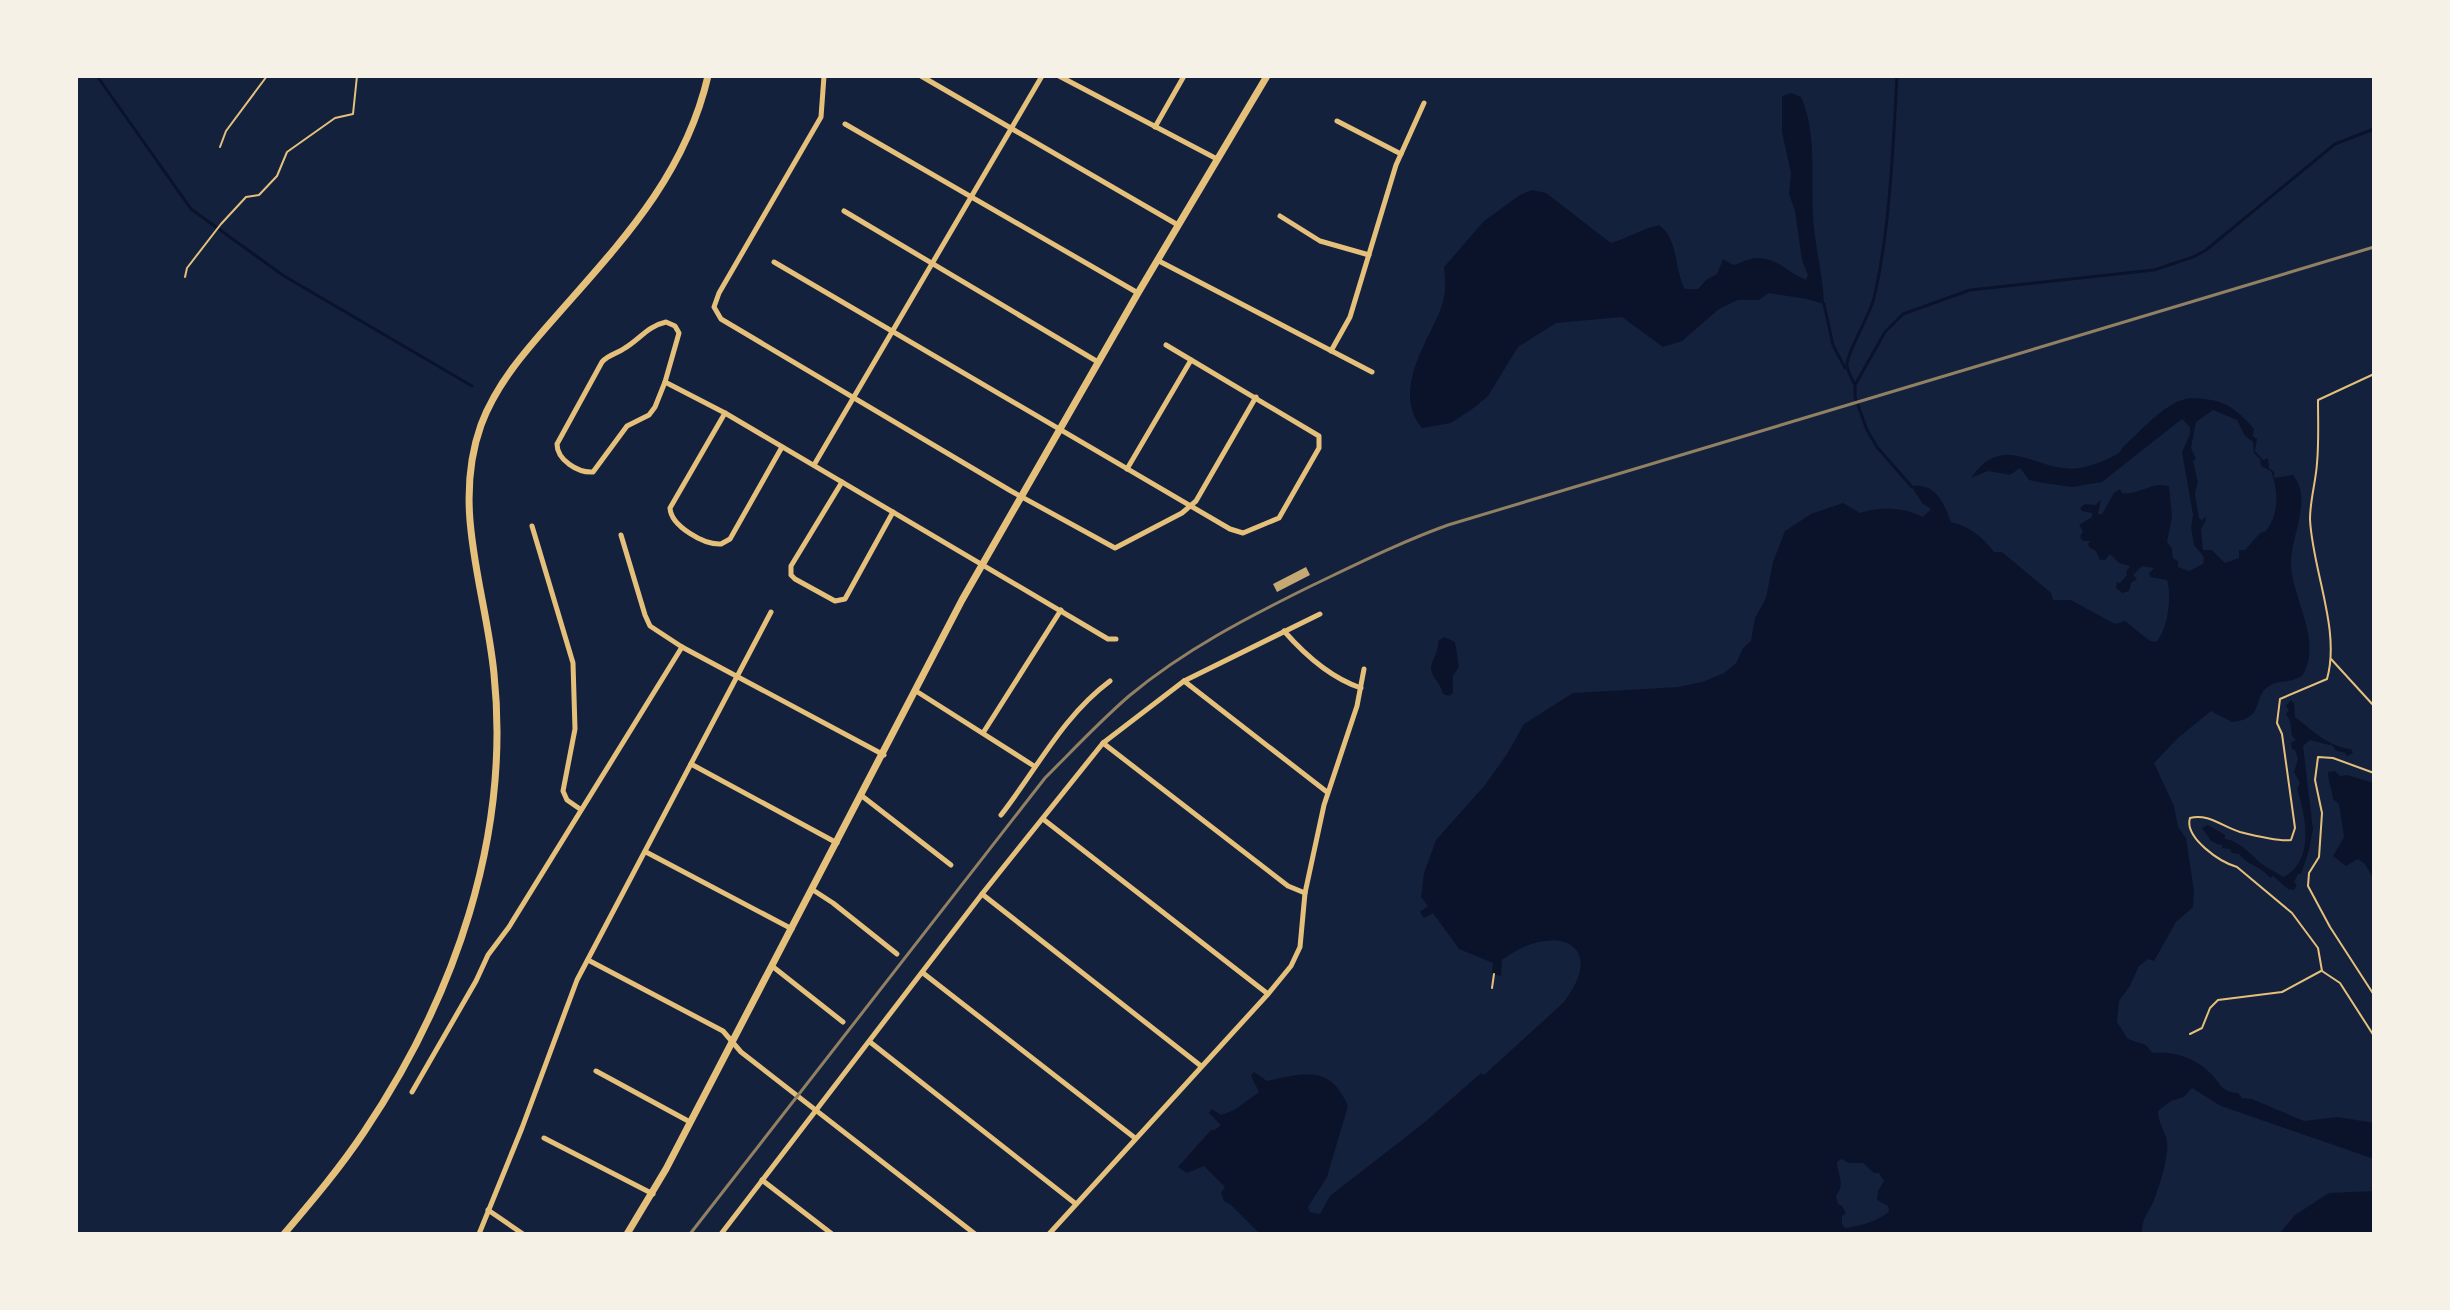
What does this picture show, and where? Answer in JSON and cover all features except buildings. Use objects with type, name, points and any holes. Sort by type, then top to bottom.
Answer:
[{"type":"main road","points":[[284,1234],[363,1134],[409,1058],[433,1010],[457,950],[483,862],[494,801],[498,731],[491,645],[475,565],[468,508],[471,464],[481,426],[510,371],[621,242],[659,192],[690,132],[708,76]]},
{"type":"main road","points":[[627,1234],[653,1194],[982,565],[1267,76]]},
{"type":"street","points":[[824,76],[821,117],[719,293],[715,311],[721,319],[852,399],[1115,548],[1190,507],[1200,496],[1256,397]]},
{"type":"street","points":[[921,76],[1178,225]]},
{"type":"street","points":[[814,465],[1042,76]]},
{"type":"street","points":[[1059,76],[1217,160]]},
{"type":"street","points":[[1155,127],[1184,76]]},
{"type":"street","points":[[1331,351],[1350,317],[1401,154],[1424,103]]},
{"type":"street","points":[[1337,121],[1401,154]]},
{"type":"street","points":[[845,124],[1138,293]]},
{"type":"street","points":[[844,211],[1098,362]]},
{"type":"street","points":[[1280,216],[1320,241],[1369,255]]},
{"type":"street","points":[[1157,260],[1372,372]]},
{"type":"street","points":[[774,262],[1238,533],[1279,518],[1319,448],[1321,440],[1318,434],[1166,345]]},
{"type":"street","points":[[666,322],[675,326],[679,333],[665,382],[652,411],[627,426],[597,469],[584,472],[558,453],[557,444],[602,362],[648,329],[666,322]]},
{"type":"street","points":[[1127,469],[1191,360]]},
{"type":"street","points":[[665,382],[725,413],[1108,639],[1116,639]]},
{"type":"street","points":[[725,413],[670,508],[675,522],[706,542],[721,544],[730,539],[782,447]]},
{"type":"street","points":[[842,482],[791,566],[791,575],[795,579],[835,601],[845,599],[893,512]]},
{"type":"street","points":[[532,526],[572,658],[575,729],[563,791],[567,800],[580,809]]},
{"type":"street","points":[[621,535],[650,626],[682,647],[884,755]]},
{"type":"street","points":[[983,733],[1061,610]]},
{"type":"street","points":[[479,1234],[577,980],[771,612]]},
{"type":"street","points":[[721,1234],[982,894],[1103,743],[1184,681],[1320,614]]},
{"type":"street","points":[[1284,631],[1297,646],[1330,672],[1361,688]]},
{"type":"street","points":[[412,1092],[488,955],[509,927],[682,647]]},
{"type":"street","points":[[1049,1234],[1268,994],[1296,958],[1303,931],[1305,893],[1327,792],[1361,688],[1364,669]]},
{"type":"street","points":[[1001,815],[1075,712],[1110,681]]},
{"type":"street","points":[[1184,681],[1327,792]]},
{"type":"street","points":[[916,691],[1034,766]]},
{"type":"street","points":[[1103,743],[1288,886],[1305,893]]},
{"type":"street","points":[[691,764],[837,843]]},
{"type":"street","points":[[862,796],[951,865]]},
{"type":"street","points":[[1043,819],[1268,994]]},
{"type":"street","points":[[646,852],[792,929]]},
{"type":"street","points":[[813,890],[897,954]]},
{"type":"street","points":[[982,894],[1201,1066]]},
{"type":"street","points":[[588,960],[723,1031],[740,1051],[975,1234]]},
{"type":"street","points":[[772,966],[843,1022]]},
{"type":"street","points":[[923,973],[1135,1138]]},
{"type":"street","points":[[870,1042],[1076,1204]]},
{"type":"street","points":[[596,1071],[690,1122]]},
{"type":"street","points":[[544,1138],[653,1194]]},
{"type":"street","points":[[762,1180],[832,1234]]},
{"type":"street","points":[[488,1210],[523,1234]]},
{"type":"lane","points":[[1492,988],[1494,974]]},
{"type":"path","points":[[220,147],[226,131],[267,76]]},
{"type":"path","points":[[185,277],[187,268],[221,224],[246,197],[259,195],[277,176],[287,152],[335,118],[353,114],[357,76]]},
{"type":"path","points":[[2374,374],[2318,400],[2318,461],[2310,517],[2315,566],[2327,612],[2330,658],[2327,679],[2280,699],[2277,723],[2282,734],[2295,828],[2291,840],[2281,841],[2240,832],[2202,816],[2190,818],[2188,823],[2188,829],[2197,840],[2237,867],[2292,913],[2318,948],[2322,971],[2340,983],[2374,1036]]},
{"type":"path","points":[[2330,658],[2374,706]]},
{"type":"path","points":[[2374,773],[2333,758],[2318,757],[2315,780],[2322,813],[2319,857],[2309,873],[2308,886],[2330,927],[2374,995]]},
{"type":"path","points":[[2190,1034],[2202,1028],[2210,1008],[2218,1000],[2282,992],[2322,971]]},
{"type":"water","points":[[1791,93],[1801,97],[1809,125],[1814,225],[1824,304],[1769,293],[1759,300],[1738,300],[1719,309],[1682,341],[1663,347],[1622,317],[1556,323],[1518,347],[1488,396],[1475,407],[1451,423],[1422,428],[1410,400],[1411,384],[1420,353],[1442,305],[1444,267],[1484,221],[1532,190],[1546,193],[1611,243],[1659,225],[1670,238],[1685,289],[1698,289],[1717,274],[1723,259],[1733,265],[1753,258],[1766,259],[1806,280],[1808,275],[1802,260],[1795,211],[1789,194],[1791,173],[1782,132],[1782,96]]},
{"type":"water","points":[[2189,398],[2210,400],[2233,408],[2254,429],[2253,436],[2257,439],[2255,451],[2263,460],[2268,458],[2275,478],[2293,475],[2299,485],[2301,508],[2291,567],[2310,650],[2302,676],[2274,684],[2265,690],[2250,716],[2232,722],[2211,711],[2154,763],[2174,806],[2178,827],[2186,838],[2194,891],[2193,907],[2176,922],[2154,961],[2148,959],[2139,966],[2119,1001],[2117,1022],[2128,1039],[2146,1045],[2152,1053],[2169,1053],[2194,1061],[2224,1088],[2238,1093],[2242,1098],[2252,1099],[2304,1121],[2338,1117],[2374,1123],[2374,1159],[2221,1106],[2192,1088],[2184,1097],[2171,1101],[2158,1111],[2167,1140],[2167,1152],[2154,1200],[2144,1219],[2142,1234],[1260,1234],[1224,1201],[1221,1193],[1225,1187],[1204,1166],[1187,1173],[1178,1167],[1211,1130],[1221,1125],[1209,1113],[1212,1109],[1221,1115],[1234,1110],[1259,1092],[1251,1076],[1254,1072],[1267,1081],[1315,1075],[1333,1083],[1348,1106],[1327,1177],[1308,1207],[1310,1212],[1320,1214],[1330,1196],[1425,1122],[1481,1073],[1484,1075],[1563,1003],[1576,982],[1581,965],[1578,952],[1569,944],[1539,942],[1521,948],[1502,960],[1501,976],[1492,974],[1493,963],[1459,949],[1433,913],[1424,918],[1420,912],[1428,906],[1421,897],[1424,873],[1436,840],[1485,785],[1524,724],[1573,693],[1678,687],[1724,673],[1736,663],[1743,648],[1751,641],[1755,618],[1766,598],[1773,562],[1785,531],[1811,514],[1843,503],[1860,513],[1892,509],[1923,517],[1931,509],[1923,504],[1911,486],[1927,487],[1937,495],[1951,522],[1975,533],[1994,552],[2002,552],[2051,593],[2053,600],[2071,600],[2115,624],[2125,621],[2150,641],[2156,642],[2168,612],[2167,580],[2150,577],[2149,573],[2154,568],[2142,566],[2133,575],[2137,579],[2131,583],[2129,591],[2122,593],[2116,588],[2117,582],[2120,583],[2127,575],[2130,566],[2119,563],[2110,554],[2105,560],[2100,560],[2096,551],[2090,548],[2090,541],[2083,541],[2080,537],[2083,531],[2079,525],[2092,517],[2092,513],[2080,508],[2085,504],[2095,505],[2101,500],[2098,514],[2102,514],[2114,493],[2120,489],[2122,493],[2128,493],[2156,485],[2169,486],[2172,517],[2167,542],[2173,558],[2178,561],[2178,567],[2189,571],[2203,564],[2204,557],[2194,545],[2193,515],[2182,452],[2190,427],[2182,419],[2102,482],[2072,487],[2043,483],[2029,480],[2020,468],[2010,475],[1988,471],[1971,478],[1984,463],[1998,456],[2011,455],[2071,469],[2099,463],[2119,453],[2154,417]],"holes":[[[2213,410],[2237,420],[2245,436],[2253,442],[2254,453],[2260,459],[2261,466],[2271,471],[2276,494],[2276,509],[2266,531],[2260,533],[2245,550],[2239,550],[2239,558],[2225,563],[2212,550],[2203,550],[2201,529],[2206,520],[2205,517],[2202,520],[2199,518],[2195,494],[2198,482],[2193,461],[2196,459],[2191,448],[2196,422]],[[1841,1159],[1849,1163],[1863,1163],[1874,1173],[1879,1173],[1884,1181],[1877,1200],[1888,1206],[1889,1212],[1868,1223],[1845,1228],[1842,1216],[1846,1213],[1836,1196],[1841,1183],[1837,1162]]]},
{"type":"water","points":[[1444,637],[1455,642],[1459,667],[1453,676],[1453,693],[1449,696],[1443,694],[1431,668],[1438,641]]},
{"type":"water","points":[[2291,700],[2295,717],[2322,738],[2351,749],[2353,753],[2347,756],[2333,746],[2310,740],[2303,746],[2313,829],[2309,850],[2301,874],[2294,882],[2297,885],[2294,890],[2288,889],[2273,876],[2270,878],[2239,854],[2211,841],[2202,828],[2208,825],[2225,835],[2225,839],[2240,845],[2283,877],[2300,861],[2305,824],[2297,789],[2300,783],[2294,772],[2298,759],[2291,743],[2296,740],[2286,714],[2289,710],[2286,706]]},
{"type":"water","points":[[2335,771],[2340,776],[2374,783],[2374,880],[2365,864],[2358,859],[2346,866],[2333,856],[2344,837],[2339,804],[2333,799],[2328,776],[2328,772]]},
{"type":"water","points":[[2374,1191],[2374,1234],[2279,1234],[2295,1215],[2329,1193]]},
{"type":"waterway","points":[[97,76],[191,209],[284,276],[472,386]]},
{"type":"waterway","points":[[1854,383],[1847,361],[1874,298],[1884,244],[1897,76]]},
{"type":"waterway","points":[[1912,487],[1877,447],[1855,397],[1855,385],[1885,332],[1903,314],[1970,290],[2154,270],[2193,257],[2206,250],[2335,144],[2374,129]]},
{"type":"waterway","points":[[1824,304],[1833,345],[1845,368]]},
{"type":"railway","points":[[690,1234],[1045,778],[1129,696],[1217,635],[1346,569],[1448,525],[2374,247]]}]
